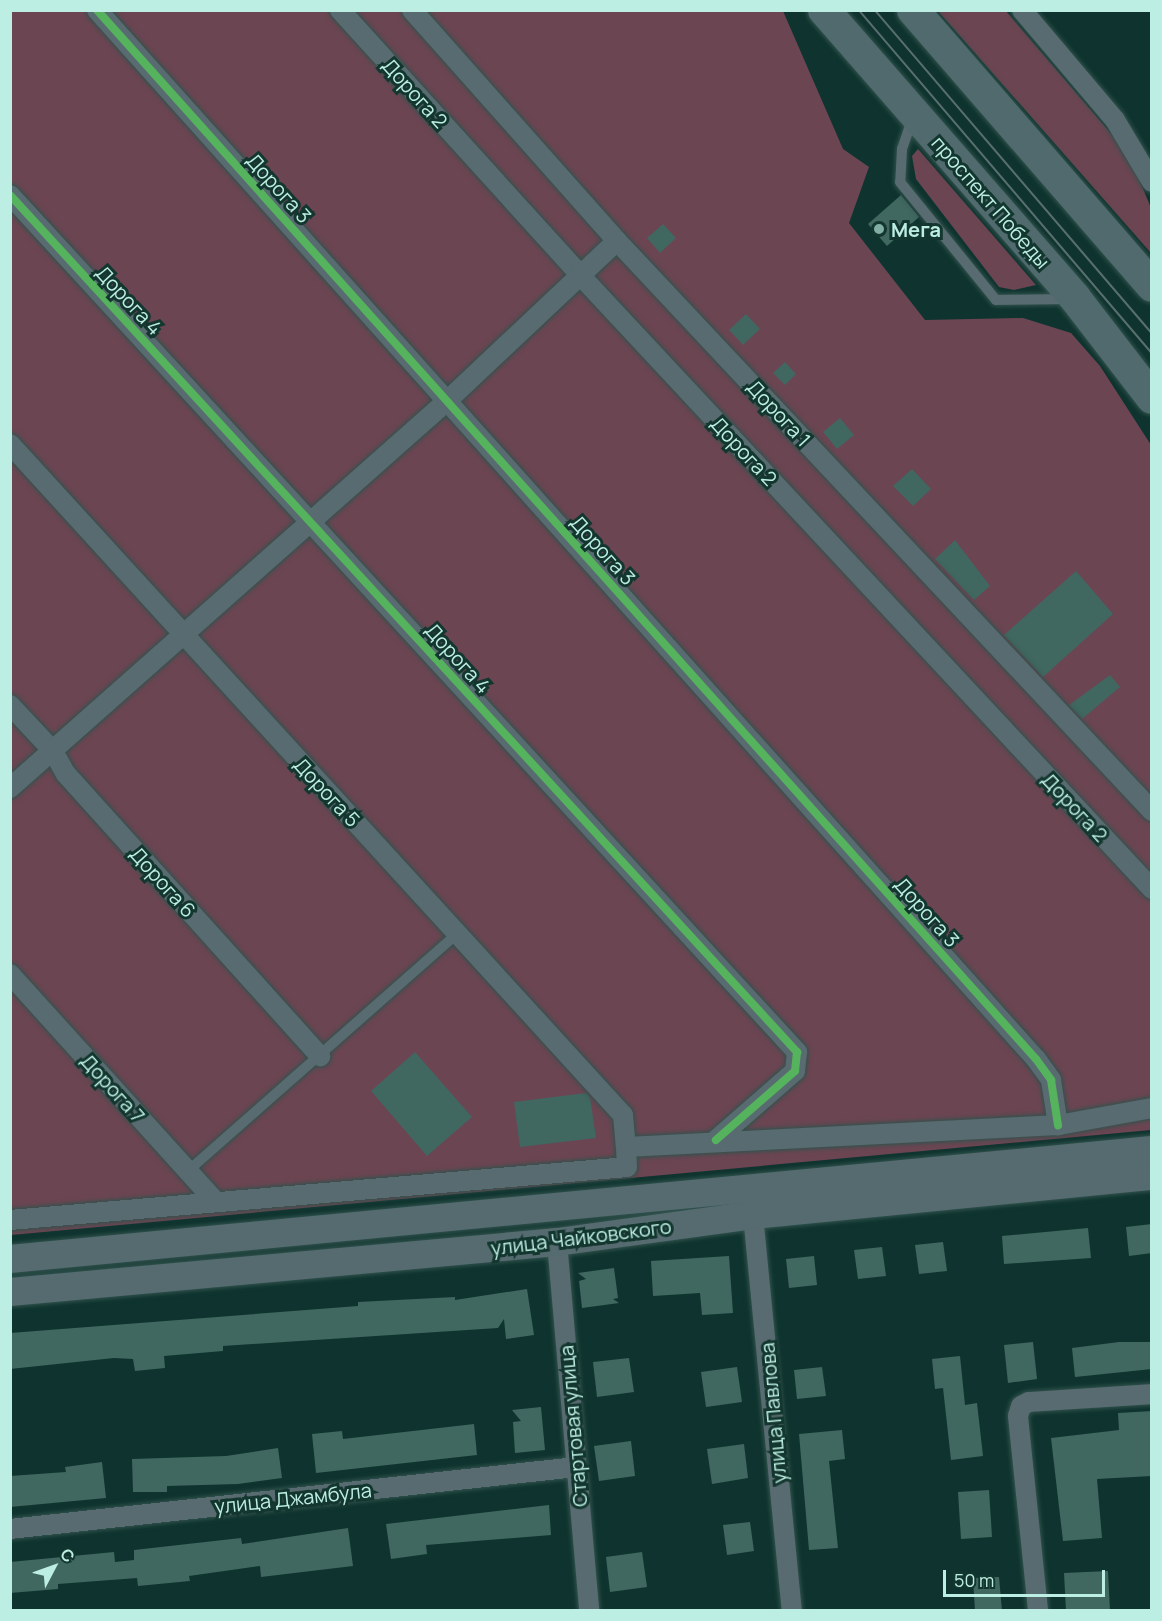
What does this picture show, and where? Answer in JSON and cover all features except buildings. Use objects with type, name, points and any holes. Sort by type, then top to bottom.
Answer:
[{"type":"main road","name":"проспект Победы","points":[[824,10],[1075,298],[1152,398]]},
{"type":"main road","points":[[913,10],[1152,286]]},
{"type":"main road","name":"улица Чайковского","points":[[10,1259],[1152,1150]]},
{"type":"main road","name":"улица Чайковского","points":[[10,1292],[557,1242],[753,1215],[1152,1176]]},
{"type":"street","name":"Дорога 3","points":[[98,10],[1036,1059],[1051,1080],[1058,1125]]},
{"type":"street","name":"Дорога 2","points":[[340,10],[579,274],[1152,891]]},
{"type":"street","name":"Дорога 1","points":[[412,10],[617,241],[1152,811]]},
{"type":"street","points":[[1022,10],[1115,120],[1149,175]]},
{"type":"street","name":"Дорога 4","points":[[10,195],[797,1052],[795,1071],[716,1140]]},
{"type":"street","points":[[10,788],[447,401],[579,274],[617,241]]},
{"type":"street","name":"Дорога 5","points":[[10,444],[623,1115],[626,1147]]},
{"type":"street","name":"Дорога 6","points":[[10,705],[53,751],[66,774],[320,1056]]},
{"type":"street","points":[[1152,891],[1152,906]]},
{"type":"street","name":"Дорога 7","points":[[10,974],[216,1202]]},
{"type":"street","points":[[10,1220],[627,1167],[626,1147],[716,1140],[1058,1125],[1152,1108]]},
{"type":"street","name":"улица Павлова","points":[[753,1215],[792,1611]]},
{"type":"street","name":"Стартовая улица","points":[[557,1242],[590,1611]]},
{"type":"street","points":[[1038,1611],[1018,1416],[1021,1406],[1029,1402],[1152,1394]]},
{"type":"street","name":"улица Джамбула","points":[[10,1529],[576,1467]]},
{"type":"lane","points":[[914,114],[902,149],[900,182],[996,300],[1075,298]]},
{"type":"lane","points":[[188,1171],[458,934]]},
{"type":"shaded area","points":[[11,11],[783,11],[843,149],[869,167],[849,223],[925,320],[1023,318],[1071,333],[1100,366],[1151,445],[1151,1130],[11,1235]]},
{"type":"shaded area","points":[[938,11],[1006,11],[1120,144],[1134,167],[1151,208],[1151,253]]},
{"type":"shaded area","points":[[918,149],[1036,285],[1014,290],[999,287],[916,179],[912,156]]},
{"type":"tram line","points":[[859,10],[1152,353]]},
{"type":"tram line","points":[[875,10],[1152,333]]},
{"type":"cycle path","points":[[97,10],[1036,1059],[1051,1080],[1058,1125]]},
{"type":"cycle path","points":[[10,195],[797,1052],[795,1071],[716,1140]]},
{"type":"place","name":"Мега","points":[[879,229]]}]
